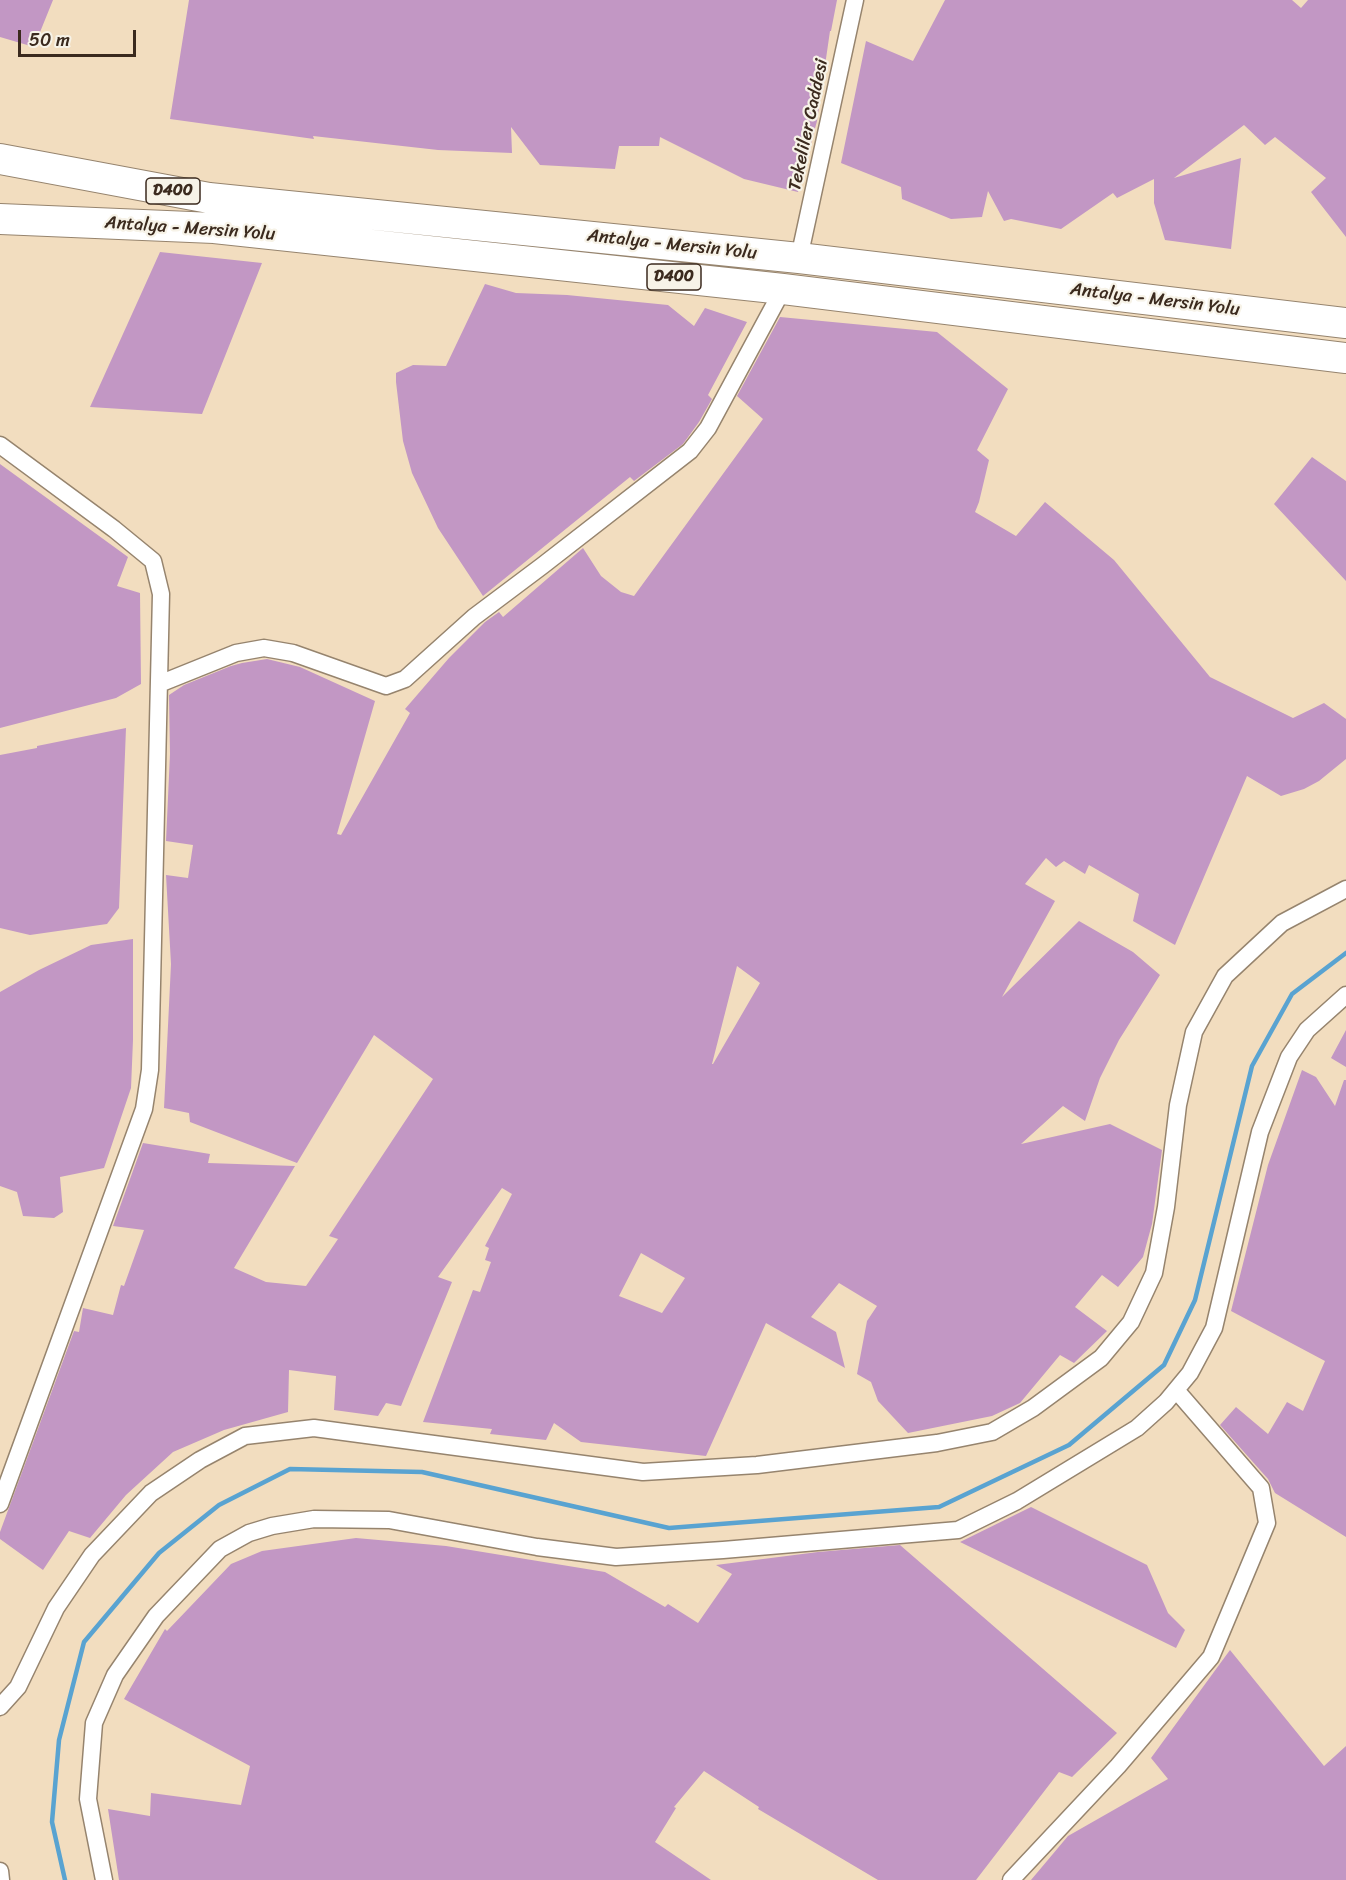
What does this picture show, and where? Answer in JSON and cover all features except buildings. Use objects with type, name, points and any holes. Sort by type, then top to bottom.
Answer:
[{"type":"highway","name":"Antalya - Mersin Yolu","points":[[0,159],[209,198],[800,258],[1346,323]]},
{"type":"highway","name":"Antalya - Mersin Yolu","points":[[0,219],[214,228],[783,289],[1346,358]]},
{"type":"street","name":"Tekeliler Caddesi","points":[[800,258],[855,0]]},
{"type":"street","points":[[159,684],[236,653],[264,648],[293,653],[386,686],[405,679],[474,616],[690,451],[708,428],[783,289]]},
{"type":"street","points":[[0,445],[114,529],[153,561],[161,594],[150,1070],[144,1109],[0,1504]]},
{"type":"street","points":[[0,1707],[18,1687],[56,1608],[92,1554],[150,1493],[200,1460],[245,1436],[314,1428],[643,1472],[756,1465],[937,1443],[992,1432],[1033,1408],[1101,1358],[1131,1322],[1154,1273],[1166,1207],[1178,1105],[1194,1032],[1225,976],[1282,923],[1346,889]]},
{"type":"street","points":[[104,1880],[88,1800],[94,1724],[115,1676],[156,1616],[220,1549],[249,1533],[314,1518],[388,1520],[537,1547],[616,1557],[958,1530],[1017,1502],[1137,1428],[1166,1402],[1190,1373],[1214,1328],[1260,1132],[1288,1057],[1306,1030],[1346,995]]},
{"type":"street","points":[[1011,1880],[1118,1766],[1211,1657],[1267,1523],[1261,1488],[1176,1390]]},
{"type":"street","points":[[0,1871],[1,1880]]},
{"type":"waterway","points":[[65,1880],[52,1822],[59,1740],[84,1642],[159,1553],[219,1505],[290,1469],[422,1472],[669,1528],[939,1507],[1069,1445],[1164,1365],[1195,1300],[1252,1066],[1292,994],[1346,953]]}]
